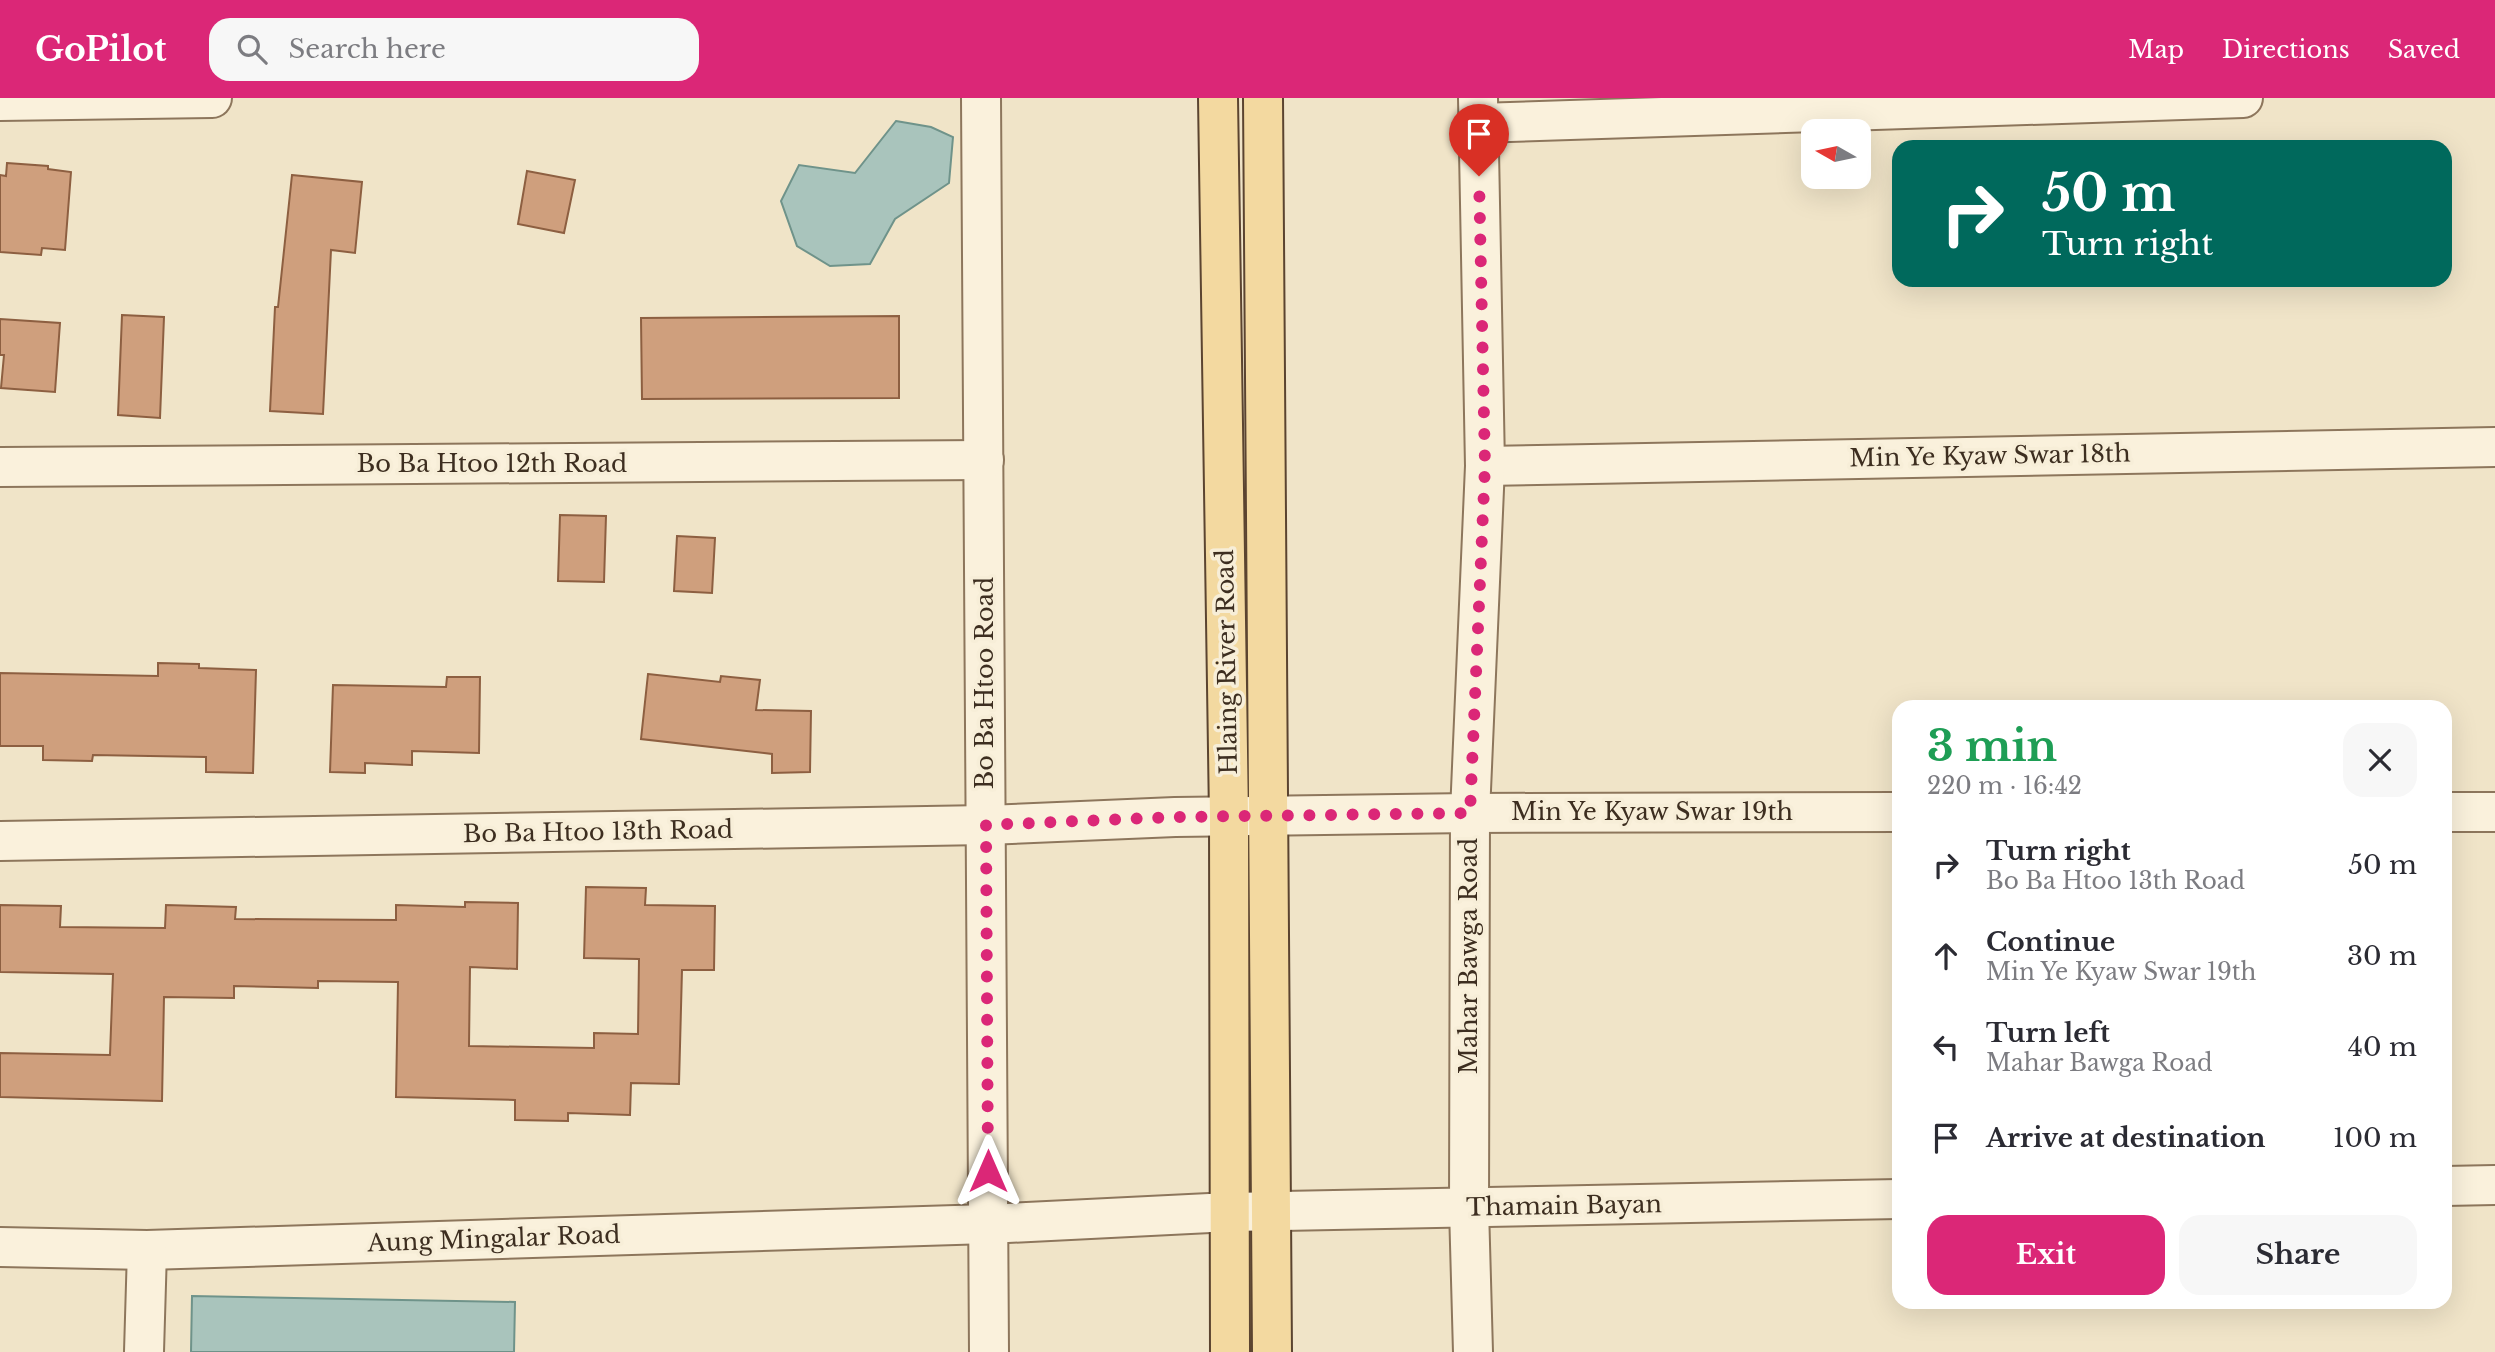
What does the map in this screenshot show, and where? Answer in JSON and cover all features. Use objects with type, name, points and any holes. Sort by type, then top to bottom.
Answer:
[{"type":"main road","name":"Hlaing River Road","points":[[1218,98],[1212,817],[1230,1212],[1230,1352]]},
{"type":"main road","name":"Hlaing River Road","points":[[1263,98],[1272,1352]]},
{"type":"street","points":[[0,101],[212,98]]},
{"type":"street","name":"Bo Ba Htoo Road","points":[[981,98],[989,1352]]},
{"type":"street","points":[[1478,110],[2243,98]]},
{"type":"street","name":"Mahar Bawga Road","points":[[1473,1352],[1469,1208],[1470,813],[1485,466],[1478,110]]},
{"type":"street","name":"Min Ye Kyaw Swar 18th","points":[[1485,466],[2495,447]]},
{"type":"street","name":"Bo Ba Htoo 12th Road","points":[[0,467],[984,460]]},
{"type":"street","name":"Min Ye Kyaw Swar 19th","points":[[1212,817],[1470,813],[1892,812]]},
{"type":"street","points":[[2452,812],[2495,812]]},
{"type":"street","name":"Bo Ba Htoo 13th Road","points":[[0,841],[986,825],[1212,817]]},
{"type":"street","points":[[2452,1186],[2495,1185]]},
{"type":"street","name":"Thamain Bayan","points":[[1230,1212],[1892,1199]]},
{"type":"street","name":"Aung Mingalar Road","points":[[0,1247],[146,1250],[988,1224],[1230,1212]]},
{"type":"street","points":[[144,1352],[146,1250]]},
{"type":"water","points":[[896,121],[931,127],[953,137],[949,183],[895,219],[870,264],[830,266],[797,246],[781,201],[799,165],[855,173]]},
{"type":"water","points":[[192,1296],[515,1302],[514,1352],[191,1352]]},
{"type":"building","points":[[7,163],[48,166],[48,169],[71,172],[65,250],[42,248],[41,255],[0,252],[0,175],[6,176]]},
{"type":"building","points":[[527,171],[575,180],[564,233],[518,224]]},
{"type":"building","points":[[292,175],[362,182],[355,253],[331,250],[323,414],[270,411],[275,307],[278,307]]},
{"type":"building","points":[[122,315],[164,317],[160,418],[118,415]]},
{"type":"building","points":[[899,316],[899,398],[642,399],[641,318]]},
{"type":"building","points":[[0,319],[60,323],[55,392],[1,388],[4,355],[0,355]]},
{"type":"building","points":[[560,515],[606,516],[604,582],[558,581]]},
{"type":"building","points":[[677,536],[715,538],[712,593],[674,591]]},
{"type":"building","points":[[158,663],[256,670],[253,773],[206,772],[206,757],[93,755],[92,761],[43,760],[43,746],[0,746],[0,673],[158,676]]},
{"type":"building","points":[[648,674],[720,682],[721,676],[760,680],[756,710],[811,711],[810,772],[772,773],[772,754],[641,739]]},
{"type":"building","points":[[447,677],[480,677],[479,753],[412,751],[412,765],[365,763],[365,773],[330,772],[333,685],[446,687]]},
{"type":"building","points":[[586,887],[646,888],[645,905],[715,906],[714,970],[682,970],[679,1084],[631,1083],[630,1115],[568,1113],[568,1121],[515,1120],[515,1100],[396,1097],[398,982],[318,981],[318,988],[234,986],[234,998],[164,997],[162,1101],[0,1097],[0,1053],[110,1055],[113,974],[0,972],[0,905],[61,906],[60,927],[165,928],[166,905],[236,907],[235,919],[396,920],[396,905],[465,907],[465,902],[518,903],[517,969],[470,967],[469,1046],[594,1048],[594,1033],[638,1034],[639,959],[584,958]]},
{"type":"route","points":[[988,1171],[986,825],[1175,817],[1470,813],[1485,466],[1479,176]]}]
